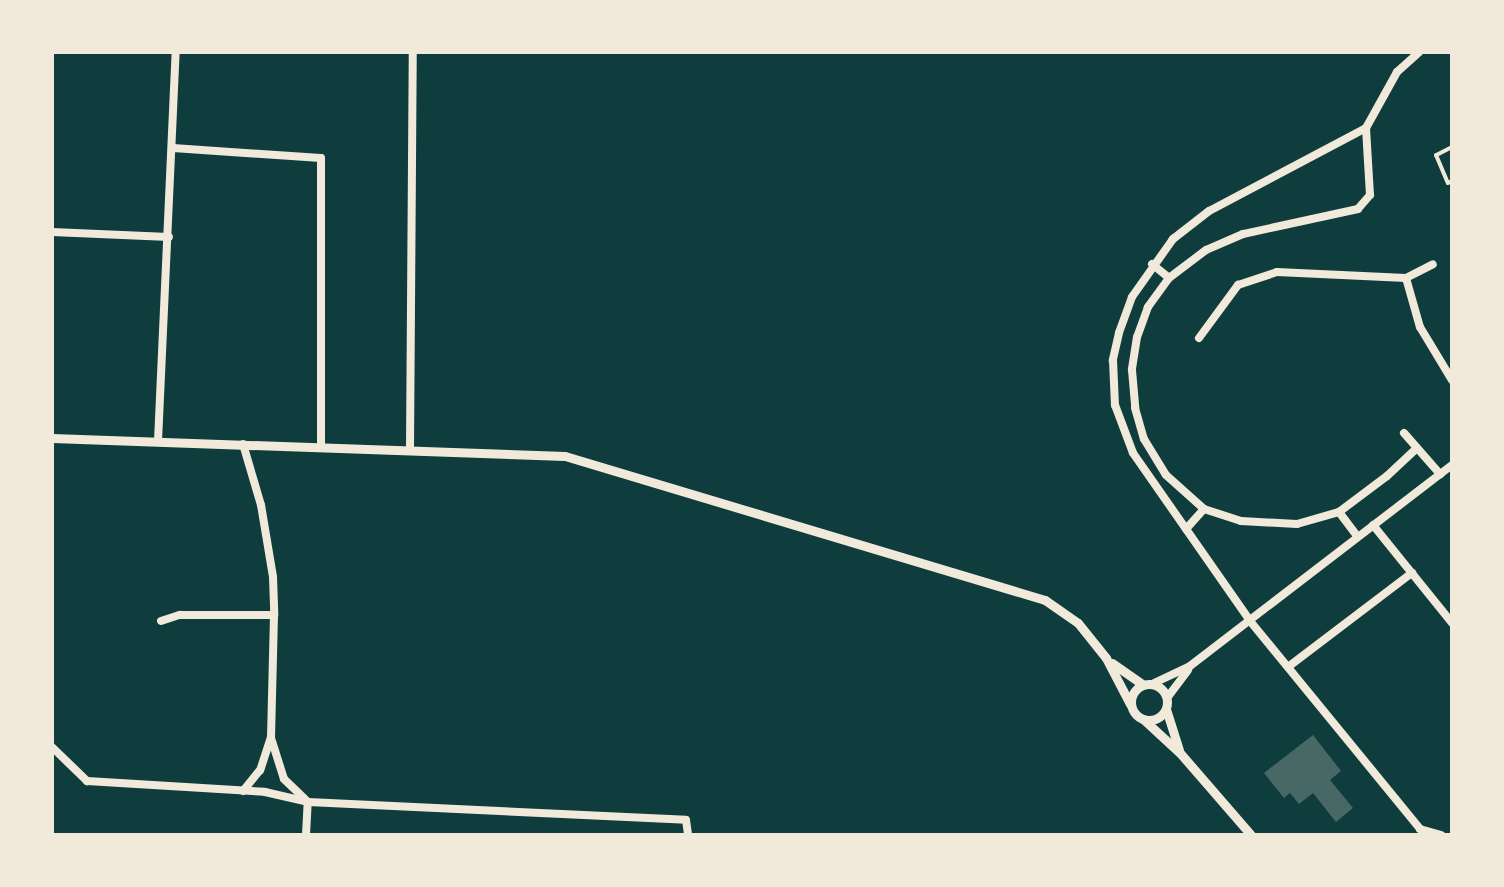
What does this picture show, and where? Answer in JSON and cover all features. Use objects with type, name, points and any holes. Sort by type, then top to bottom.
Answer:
[{"type":"street","points":[[158,441],[176,52]]},
{"type":"street","points":[[410,448],[413,52]]},
{"type":"street","points":[[1417,448],[1387,476],[1339,512],[1297,524],[1241,521],[1204,509],[1159,466],[1144,439],[1135,408],[1132,370],[1137,337],[1148,307],[1169,278],[1206,250],[1243,234],[1358,209],[1370,195],[1366,128],[1397,72],[1419,52]]},
{"type":"street","points":[[1366,128],[1209,211],[1173,239],[1152,264],[1132,297],[1119,333],[1113,360],[1115,405],[1133,453],[1250,621],[1420,829],[1441,835]]},
{"type":"street","points":[[173,148],[321,158],[321,446]]},
{"type":"street","points":[[52,232],[169,237]]},
{"type":"street","points":[[1152,264],[1169,278]]},
{"type":"street","points":[[1199,338],[1238,285],[1277,272],[1406,278],[1433,264]]},
{"type":"street","points":[[1406,278],[1420,327],[1452,380]]},
{"type":"street","points":[[1404,433],[1440,474]]},
{"type":"street","points":[[52,438],[410,448],[565,456],[1045,600],[1078,623],[1106,658],[1134,713],[1180,753],[1235,821],[1251,835]]},
{"type":"street","points":[[243,444],[261,505],[273,577],[274,615],[271,737],[260,770],[243,791]]},
{"type":"street","points":[[1130,704],[1133,692],[1190,666],[1452,465]]},
{"type":"street","points":[[1186,529],[1204,509]]},
{"type":"street","points":[[1339,512],[1358,537]]},
{"type":"street","points":[[1373,525],[1452,623]]},
{"type":"street","points":[[1288,667],[1412,573]]},
{"type":"street","points":[[161,621],[180,615],[274,615]]},
{"type":"street","points":[[1106,658],[1147,684],[1162,689],[1180,753]]},
{"type":"street","points":[[1143,719],[1154,720],[1190,666]]},
{"type":"street","points":[[271,737],[284,779],[308,802],[306,835]]},
{"type":"street","points":[[52,747],[87,781],[243,791],[308,802],[686,820],[688,835]]},
{"type":"street","points":[[1235,821],[1242,835]]},
{"type":"lane","points":[[1452,147],[1436,155],[1448,183],[1452,181]]},
{"type":"building","points":[[1313,735],[1341,771],[1330,780],[1353,808],[1336,822],[1313,793],[1299,804],[1290,793],[1284,798],[1264,773]]}]
